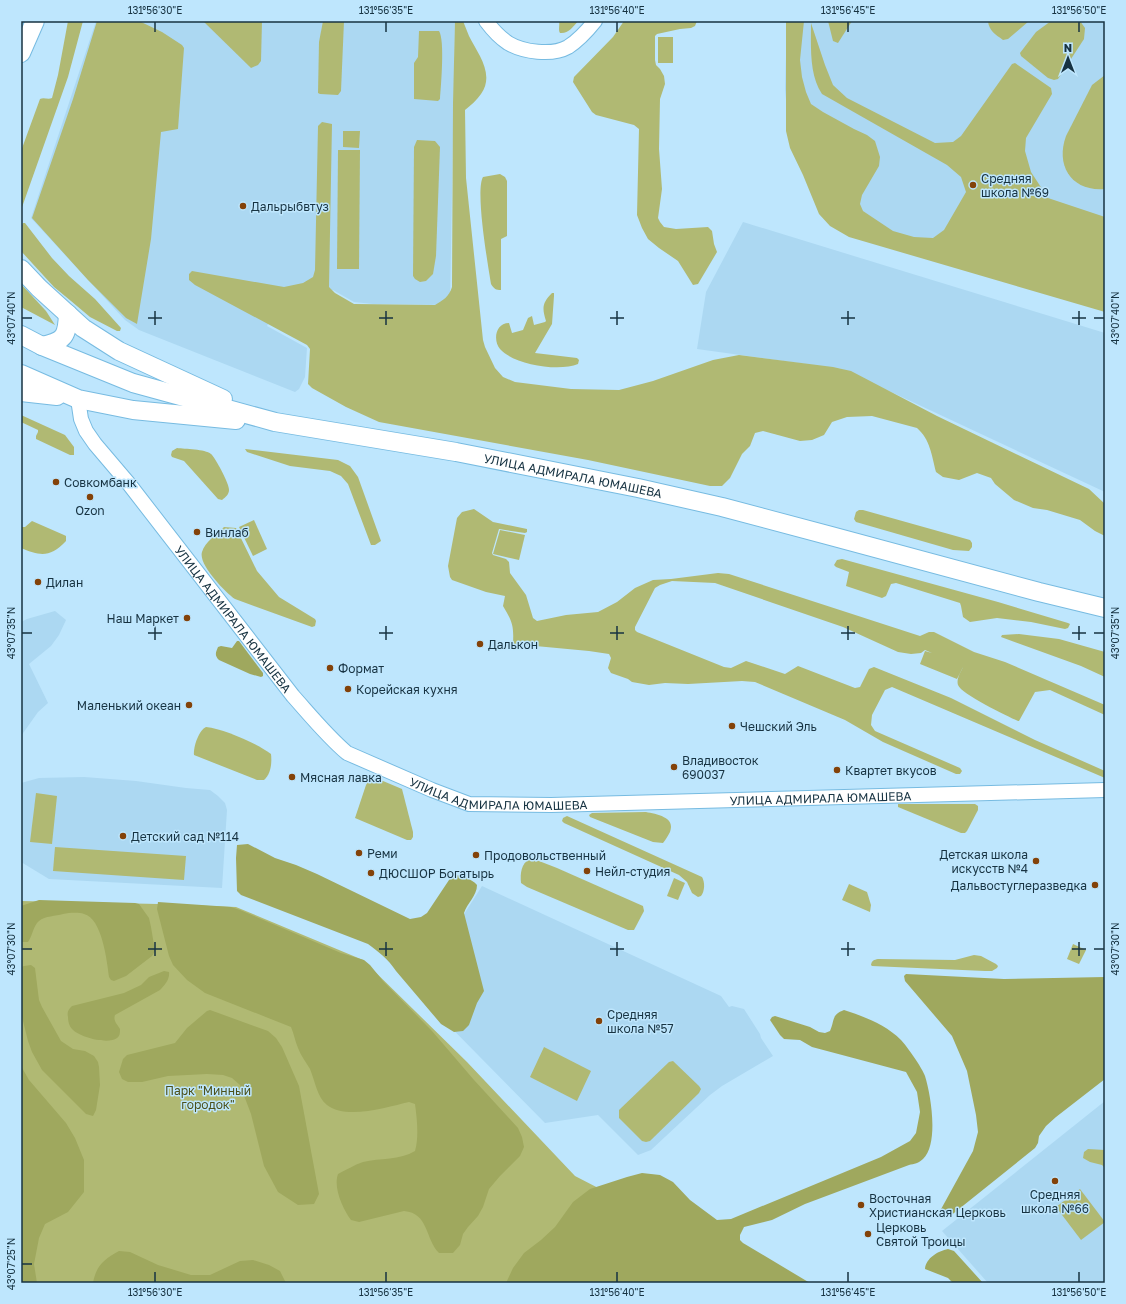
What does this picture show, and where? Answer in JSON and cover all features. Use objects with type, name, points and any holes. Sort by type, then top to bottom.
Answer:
[{"type":"main road","points":[[21,53],[35,21]]},
{"type":"main road","points":[[21,269],[39,288],[83,328],[119,351],[274,422]]},
{"type":"main road","points":[[42,346],[53,344],[61,340],[65,335],[67,328],[68,314]]},
{"type":"main road","name":"УЛИЦА АДМИРАЛА ЮМАШЕВА","points":[[21,335],[42,346],[133,383],[274,422],[456,452],[646,490],[817,532],[1039,592],[1105,608]]},
{"type":"main road","points":[[21,374],[78,399],[133,410],[224,419],[274,422]]},
{"type":"main road","points":[[21,392],[125,403],[132,399],[134,392],[133,383]]},
{"type":"street","points":[[486,21],[494,31],[508,43],[535,52],[553,52],[567,48],[584,35],[595,21]]},
{"type":"street","name":"УЛИЦА АДМИРАЛА ЮМАШЕВА","points":[[78,399],[81,419],[86,431],[95,444],[129,484],[293,696],[338,745],[347,753],[469,804],[551,805],[1105,790]]},
{"type":"shaded area","name":"Дальрыбвтуз","points":[[96,21],[455,21],[450,305],[373,304],[354,302],[333,290],[284,292],[267,326],[307,348],[305,377],[299,389],[295,392],[139,330],[125,320],[31,218]]},
{"type":"shaded area","name":"Средняя школа №69","points":[[787,21],[1105,21],[1105,239],[1041,282],[863,222],[789,133],[785,89]]},
{"type":"shaded area","points":[[743,222],[1105,333],[1105,492],[842,369],[697,349],[706,292]]},
{"type":"shaded area","points":[[55,611],[66,620],[59,635],[51,646],[29,664],[48,703],[38,712],[21,736],[21,622]]},
{"type":"shaded area","name":"Детский сад №114","points":[[84,777],[136,781],[210,790],[218,796],[225,803],[227,810],[222,888],[49,879],[21,862],[21,783],[39,778]]},
{"type":"shaded area","name":"Средняя школа №57","points":[[482,886],[721,996],[729,1007],[732,1006],[744,1009],[773,1056],[722,1086],[710,1095],[651,1150],[638,1155],[598,1115],[545,1123],[415,991]]},
{"type":"shaded area","name":"Средняя школа №66","points":[[1105,1101],[1105,1283],[988,1283],[942,1231]]},
{"type":"green space","points":[[68,21],[83,21],[68,77],[21,210],[21,151],[40,99],[52,98]]},
{"type":"green space","points":[[97,21],[139,21],[162,32],[182,45],[184,48],[178,129],[161,132],[151,239],[137,324],[126,318],[88,280],[32,218],[73,99]]},
{"type":"green space","points":[[203,21],[262,21],[261,61],[258,65],[251,68]]},
{"type":"green space","points":[[323,21],[344,21],[341,91],[338,95],[318,93],[319,42]]},
{"type":"green space","points":[[455,21],[463,21],[484,64],[486,72],[485,87],[476,100],[465,110],[466,178],[483,340],[495,368],[503,377],[515,382],[571,389],[619,390],[653,381],[713,360],[739,355],[833,367],[851,371],[937,416],[1089,489],[1105,504],[1105,536],[1080,520],[1047,510],[1033,508],[1014,500],[995,484],[991,478],[977,473],[959,480],[943,477],[936,472],[928,443],[917,428],[872,416],[847,417],[832,422],[824,435],[812,440],[800,441],[763,431],[755,433],[750,446],[742,454],[730,478],[722,486],[710,486],[588,460],[379,422],[346,407],[312,388],[308,384],[310,349],[307,345],[195,285],[189,280],[189,274],[192,271],[284,287],[303,283],[313,277],[315,270],[318,126],[322,122],[332,124],[329,287],[335,293],[354,304],[435,305],[445,298],[452,287]]},
{"type":"green space","points":[[559,21],[578,21],[570,30],[560,33]]},
{"type":"green space","points":[[624,21],[697,21],[695,26],[691,28],[657,34],[655,36],[655,60],[656,65],[664,76],[665,84],[660,99],[659,149],[662,189],[658,218],[664,227],[676,229],[708,227],[712,231],[717,252],[698,284],[693,285],[678,261],[648,239],[637,215],[639,129],[634,125],[596,115],[592,112],[573,82],[574,77],[613,37]]},
{"type":"green space","points":[[786,21],[804,21],[800,60],[802,77],[811,104],[875,141],[880,157],[879,166],[862,195],[860,204],[863,211],[893,231],[914,237],[933,238],[944,230],[966,192],[961,177],[947,165],[822,94],[813,69],[811,51],[811,23],[833,85],[847,98],[935,143],[953,142],[961,136],[1012,64],[1015,63],[1051,88],[1052,94],[1026,138],[1025,151],[1031,172],[1048,198],[1105,217],[1105,312],[849,237],[830,226],[819,214],[790,148],[786,131]]},
{"type":"green space","points":[[828,21],[852,21],[838,43],[833,41]]},
{"type":"green space","points":[[988,21],[1029,21],[1008,39],[1003,40],[991,30]]},
{"type":"green space","points":[[1051,21],[1080,21],[1085,28],[1084,39],[1058,79],[1054,80],[1048,78],[1021,56],[1020,53],[1036,32]]},
{"type":"green space","points":[[419,31],[439,31],[441,36],[442,74],[440,99],[438,101],[414,99],[414,63],[418,57]]},
{"type":"green space","points":[[658,37],[673,37],[673,63],[658,63]]},
{"type":"green space","points":[[1105,75],[1105,189],[1093,189],[1083,186],[1069,175],[1065,167],[1063,147],[1066,136],[1092,85]]},
{"type":"green space","points":[[343,131],[360,131],[359,148],[343,147]]},
{"type":"green space","points":[[417,140],[435,141],[440,147],[436,256],[433,274],[426,281],[420,282],[413,276],[414,147]]},
{"type":"green space","points":[[338,150],[360,150],[359,269],[337,269]]},
{"type":"green space","points":[[500,174],[505,177],[507,181],[507,236],[501,239],[501,290],[498,290],[491,284],[480,197],[483,177]]},
{"type":"green space","points":[[23,223],[25,223],[52,258],[69,276],[95,299],[121,328],[120,331],[117,331],[90,317],[54,287],[21,251],[21,227]]},
{"type":"green space","points":[[21,284],[46,311],[55,325],[21,307]]},
{"type":"green space","points":[[552,293],[554,293],[554,296],[552,324],[535,353],[577,358],[579,360],[578,364],[560,367],[537,366],[507,355],[500,349],[496,342],[498,329],[504,324],[509,323],[512,333],[523,330],[528,318],[532,316],[534,325],[545,322],[544,306],[546,300]]},
{"type":"green space","points":[[21,415],[65,435],[74,447],[74,455],[70,455],[36,439],[38,430],[21,422]]},
{"type":"green space","points":[[177,448],[200,450],[208,452],[213,456],[219,465],[229,487],[226,497],[222,500],[218,499],[184,461],[172,457],[172,451]]},
{"type":"green space","points":[[245,449],[338,460],[350,466],[358,477],[381,541],[375,545],[371,545],[348,484],[341,476],[330,471],[290,466],[247,452]]},
{"type":"green space","points":[[474,509],[493,522],[527,529],[527,532],[525,533],[499,529],[492,553],[493,555],[506,559],[509,562],[510,573],[526,595],[533,618],[537,621],[566,615],[598,612],[617,602],[635,588],[653,580],[718,573],[729,574],[920,636],[929,632],[934,632],[974,652],[1005,662],[1105,705],[1105,715],[1050,690],[1035,692],[1018,721],[967,694],[961,689],[958,685],[958,680],[963,667],[957,679],[920,664],[925,651],[932,653],[925,650],[921,653],[911,654],[898,652],[843,627],[715,583],[672,581],[660,585],[655,588],[635,627],[635,630],[724,667],[731,668],[746,661],[785,674],[798,666],[855,688],[860,687],[869,669],[874,667],[951,698],[1035,740],[1105,771],[1105,778],[892,687],[885,690],[872,715],[871,725],[875,731],[960,768],[962,771],[960,774],[956,774],[883,742],[845,720],[755,682],[742,681],[688,684],[665,683],[649,685],[632,682],[611,673],[608,668],[611,658],[609,654],[514,644],[512,623],[503,606],[505,596],[486,592],[452,580],[450,577],[448,566],[457,518],[462,512]]},
{"type":"green space","points":[[859,510],[970,540],[972,547],[969,551],[953,550],[856,522],[854,519],[856,512]]},
{"type":"green space","points":[[254,520],[267,549],[253,556],[239,527]]},
{"type":"green space","points":[[32,521],[66,536],[66,541],[60,547],[50,553],[45,554],[34,553],[21,548],[21,527],[25,527]]},
{"type":"green space","points":[[224,527],[236,528],[257,571],[279,597],[315,619],[315,626],[312,627],[235,599],[219,584],[204,563],[202,552],[208,542]]},
{"type":"green space","points":[[500,530],[525,535],[519,560],[493,554]]},
{"type":"green space","points":[[842,559],[998,602],[1070,624],[1068,628],[1065,629],[1031,622],[997,618],[970,622],[963,617],[960,603],[896,583],[891,584],[886,596],[882,598],[846,586],[849,572],[834,565],[837,560]]},
{"type":"green space","points":[[1019,634],[1059,639],[1105,652],[1105,677],[1081,666],[1001,637],[1002,635]]},
{"type":"green space","points":[[237,641],[239,641],[263,673],[263,676],[261,677],[250,674],[219,660],[216,657],[218,647],[221,646],[232,648]]},
{"type":"green space","points":[[206,727],[240,737],[271,754],[270,768],[266,778],[264,780],[257,780],[194,755],[194,748],[197,739]]},
{"type":"green space","points":[[371,779],[383,781],[402,789],[413,832],[413,837],[411,840],[407,840],[355,818],[366,785]]},
{"type":"green space","points":[[36,793],[57,796],[52,844],[30,842]]},
{"type":"green space","points":[[898,804],[975,804],[978,806],[978,810],[967,831],[965,833],[961,833],[898,807]]},
{"type":"green space","points":[[646,812],[664,817],[670,823],[670,832],[663,843],[653,842],[590,817],[589,815],[592,813]]},
{"type":"green space","points":[[567,816],[702,877],[704,886],[701,896],[698,897],[692,893],[687,882],[679,875],[564,823],[562,821],[563,818]]},
{"type":"green space","points":[[248,844],[275,858],[317,874],[410,919],[421,917],[427,913],[451,877],[454,875],[466,878],[475,883],[477,885],[477,889],[464,913],[484,991],[477,1003],[469,1025],[463,1031],[454,1032],[441,1024],[390,963],[368,944],[241,895],[237,891],[237,845]]},
{"type":"green space","points":[[55,847],[186,856],[184,880],[53,871]]},
{"type":"green space","points":[[530,859],[557,868],[643,906],[644,911],[634,930],[628,930],[527,887],[521,883],[523,866]]},
{"type":"green space","points":[[674,878],[685,883],[678,900],[667,896]]},
{"type":"green space","points":[[849,884],[867,892],[871,905],[870,912],[842,900]]},
{"type":"green space","points":[[39,900],[139,904],[149,918],[155,951],[152,956],[126,976],[114,981],[111,980],[109,977],[105,951],[99,931],[90,917],[79,913],[63,914],[41,919],[35,925],[28,942],[21,942],[21,906]]},
{"type":"green space","name":"Парк \"Минный городок\"","points":[[21,901],[236,907],[363,960],[467,1062],[575,1176],[724,1253],[778,1283],[21,1283]]},
{"type":"green space","points":[[158,902],[231,907],[341,953],[364,960],[432,1031],[518,1128],[524,1147],[520,1156],[489,1189],[483,1207],[478,1216],[463,1234],[460,1245],[453,1253],[439,1253],[431,1241],[422,1221],[418,1216],[412,1213],[404,1211],[359,1222],[351,1220],[342,1204],[338,1192],[338,1174],[353,1166],[363,1162],[403,1156],[415,1151],[417,1122],[415,1104],[409,1102],[379,1109],[356,1112],[345,1112],[327,1105],[321,1098],[310,1069],[298,1048],[291,1027],[205,993],[187,980],[173,965],[169,956],[157,909]]},
{"type":"green space","points":[[1073,944],[1086,950],[1079,964],[1067,959]]},
{"type":"green space","points":[[974,955],[981,956],[996,964],[998,966],[997,968],[992,971],[985,971],[871,965],[873,960],[878,959],[955,960]]},
{"type":"green space","points":[[31,965],[35,968],[39,1000],[61,1041],[73,1049],[85,1051],[94,1056],[98,1062],[100,1085],[96,1110],[93,1116],[86,1114],[42,1070],[32,1052],[21,1013],[21,967]]},
{"type":"green space","points":[[164,971],[169,972],[169,977],[160,990],[115,1015],[115,1021],[120,1029],[120,1033],[117,1038],[107,1041],[94,1039],[81,1035],[70,1026],[68,1022],[68,1014],[72,1006],[124,993],[141,985],[149,977]]},
{"type":"green space","points":[[906,974],[1004,979],[1105,977],[1105,1079],[1046,1126],[1039,1136],[1038,1143],[1035,1148],[949,1217],[943,1217],[940,1214],[940,1211],[973,1151],[978,1132],[976,1115],[967,1071],[952,1036],[905,981],[904,976]]},
{"type":"green space","points":[[210,1010],[268,1031],[276,1038],[282,1047],[299,1086],[319,1194],[314,1204],[298,1205],[278,1192],[264,1166],[251,1114],[240,1085],[232,1078],[223,1075],[207,1074],[168,1076],[142,1082],[128,1082],[122,1079],[119,1072],[123,1059],[127,1055],[175,1043],[187,1028]]},
{"type":"green space","points":[[844,1010],[867,1018],[895,1034],[918,1063],[925,1076],[931,1107],[931,1142],[928,1152],[923,1159],[918,1162],[805,1204],[772,1220],[744,1227],[740,1235],[740,1240],[743,1243],[810,1283],[506,1283],[513,1268],[524,1253],[555,1227],[573,1202],[590,1189],[642,1173],[660,1175],[673,1182],[690,1200],[717,1220],[731,1219],[881,1157],[910,1141],[916,1133],[920,1112],[917,1092],[906,1072],[812,1047],[800,1040],[784,1039],[770,1020],[775,1016],[825,1033],[830,1031],[835,1016]]},
{"type":"green space","points":[[544,1047],[591,1071],[577,1101],[530,1077]]},
{"type":"green space","points":[[673,1061],[701,1089],[699,1093],[650,1141],[642,1141],[619,1118],[619,1110],[669,1062]]},
{"type":"green space","points":[[21,1066],[29,1080],[66,1123],[75,1138],[84,1160],[84,1192],[68,1212],[45,1224],[39,1238],[34,1264],[37,1283],[21,1283]]},
{"type":"green space","points":[[1088,1149],[1105,1150],[1105,1168],[1102,1165],[1090,1162],[1083,1158],[1084,1152]]},
{"type":"green space","points":[[1080,1189],[1105,1222],[1081,1240],[1056,1207]]},
{"type":"green space","points":[[948,1249],[954,1251],[983,1283],[953,1283],[948,1278],[925,1269],[930,1258],[940,1251]]},
{"type":"green space","points":[[119,1251],[130,1252],[158,1265],[191,1275],[210,1275],[240,1261],[253,1260],[269,1265],[280,1271],[286,1283],[93,1283],[96,1272],[105,1260]]},
{"type":"place","name":"Средняя школа №69","points":[[973,185]]},
{"type":"place","name":"Дальрыбвтуз","points":[[243,206]]},
{"type":"place","name":"Совкомбанк","points":[[56,482]]},
{"type":"place","name":"Ozon","points":[[90,497]]},
{"type":"place","name":"Винлаб","points":[[197,532]]},
{"type":"place","name":"Дилан","points":[[38,582]]},
{"type":"place","name":"Наш Маркет","points":[[187,618]]},
{"type":"place","name":"Далькон","points":[[480,644]]},
{"type":"place","name":"Формат","points":[[330,668]]},
{"type":"place","name":"Корейская кухня","points":[[348,689]]},
{"type":"place","name":"Маленький океан","points":[[189,705]]},
{"type":"place","name":"Чешский Эль","points":[[732,726]]},
{"type":"place","name":"Владивосток 690037","points":[[674,767]]},
{"type":"place","name":"Квартет вкусов","points":[[837,770]]},
{"type":"place","name":"Мясная лавка","points":[[292,777]]},
{"type":"place","name":"Детский сад №114","points":[[123,836]]},
{"type":"place","name":"Реми","points":[[359,853]]},
{"type":"place","name":"Продовольственный","points":[[476,855]]},
{"type":"place","name":"Детская школа искусств №4","points":[[1036,861]]},
{"type":"place","name":"Нейл-студия","points":[[587,871]]},
{"type":"place","name":"ДЮСШОР Богатырь","points":[[371,873]]},
{"type":"place","name":"Дальвостуглеразведка","points":[[1095,885]]},
{"type":"place","name":"Средняя школа №57","points":[[599,1021]]},
{"type":"place","name":"Средняя школа №66","points":[[1055,1181]]},
{"type":"place","name":"Восточная Христианская Церковь","points":[[861,1205]]},
{"type":"place","name":"Церковь Святой Троицы","points":[[868,1234]]}]
